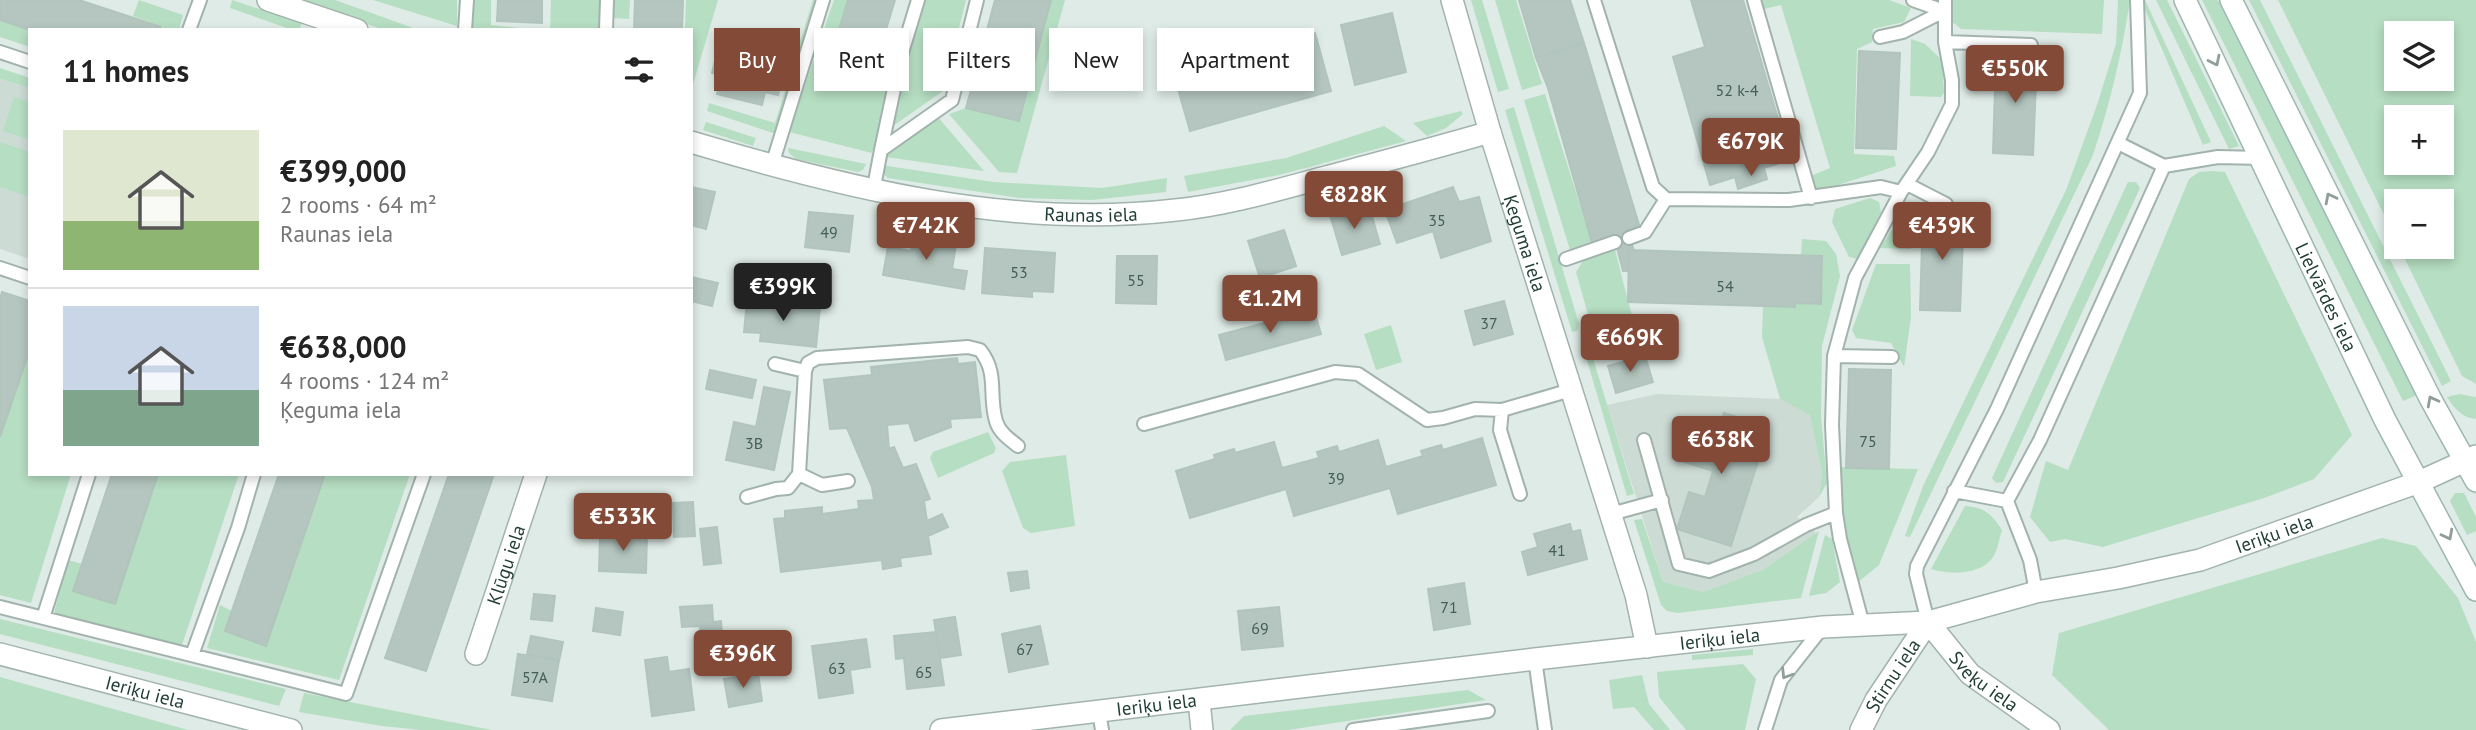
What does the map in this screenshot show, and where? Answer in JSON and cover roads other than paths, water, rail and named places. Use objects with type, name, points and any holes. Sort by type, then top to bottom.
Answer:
[{"type":"street","points":[[268,0],[346,28]]},
{"type":"street","name":"Ķeguma iela","points":[[1452,0],[1490,132],[1636,595],[1647,647]]},
{"type":"street","name":"Lielvārdes iela","points":[[2185,0],[2385,420],[2476,590]]},
{"type":"street","points":[[2231,0],[2430,397],[2470,458],[2476,481]]},
{"type":"street","name":"Raunas iela","points":[[693,143],[873,191],[1003,212],[1109,215],[1178,210],[1253,197],[1490,132]]},
{"type":"street","name":"Ieriķu iela","points":[[941,730],[1100,721],[1199,701],[1535,659],[1822,627],[1928,622],[2036,592],[2200,560],[2419,482],[2470,458]]},
{"type":"street","name":"Klūgu iela","points":[[476,654],[535,476]]},
{"type":"street","name":"Stirnu iela","points":[[1861,730],[1876,699],[1928,622]]},
{"type":"street","name":"Sveķu iela","points":[[1928,622],[1970,674],[2049,730]]},
{"type":"street","name":"Ieriķu iela","points":[[0,654],[291,730]]},
{"type":"street","points":[[1199,701],[1202,730]]},
{"type":"lane","points":[[190,28],[200,0]]},
{"type":"lane","points":[[465,28],[467,0]]},
{"type":"lane","points":[[606,28],[607,0]]},
{"type":"lane","points":[[772,165],[823,0]]},
{"type":"lane","points":[[873,191],[901,56],[918,0]]},
{"type":"lane","points":[[881,150],[952,100],[977,0]]},
{"type":"lane","points":[[1594,0],[1653,187],[1666,199],[1727,201],[1811,198],[1881,187],[1904,188],[1947,204]]},
{"type":"lane","points":[[1754,0],[1811,198]]},
{"type":"lane","points":[[1913,0],[1944,5]]},
{"type":"lane","points":[[1928,622],[1916,574],[1917,566],[1997,409],[2140,93],[2137,0]]},
{"type":"lane","points":[[1880,37],[1903,32],[1944,5]]},
{"type":"lane","points":[[1863,625],[1840,539],[1836,513],[1832,425],[1834,356],[1855,278],[1904,188],[1928,152],[1952,104],[1944,5]]},
{"type":"lane","points":[[1945,41],[2031,45]]},
{"type":"lane","points":[[0,52],[28,61]]},
{"type":"lane","points":[[2118,143],[2164,166],[2218,157],[2261,158]]},
{"type":"lane","points":[[2036,592],[2030,560],[2007,501],[2040,440],[2164,166]]},
{"type":"lane","points":[[1629,238],[1645,232],[1666,199]]},
{"type":"lane","points":[[1566,260],[1615,242]]},
{"type":"lane","points":[[0,268],[28,277]]},
{"type":"lane","points":[[747,497],[788,488],[799,474],[805,371],[808,363],[817,358],[968,347],[980,349],[990,362],[996,422],[1005,436],[1018,446]]},
{"type":"lane","points":[[1834,356],[1892,357]]},
{"type":"lane","points":[[775,365],[805,371]]},
{"type":"lane","points":[[1144,424],[1335,372],[1358,374],[1427,419],[1443,418],[1475,409],[1502,410],[1571,390]]},
{"type":"lane","points":[[1502,410],[1500,430],[1520,494]]},
{"type":"lane","points":[[1644,440],[1679,564],[1709,571],[1754,554],[1806,525],[1836,513]]},
{"type":"lane","points":[[799,474],[822,485],[848,481]]},
{"type":"lane","points":[[43,618],[88,476]]},
{"type":"lane","points":[[192,655],[238,528],[253,476]]},
{"type":"lane","points":[[0,607],[346,694],[423,476]]},
{"type":"lane","points":[[1954,491],[2007,501]]},
{"type":"lane","points":[[1611,514],[1662,500]]},
{"type":"lane","points":[[1765,730],[1781,680],[1822,627]]},
{"type":"lane","points":[[1535,659],[1545,730]]},
{"type":"lane","points":[[1353,730],[1488,711]]}]
